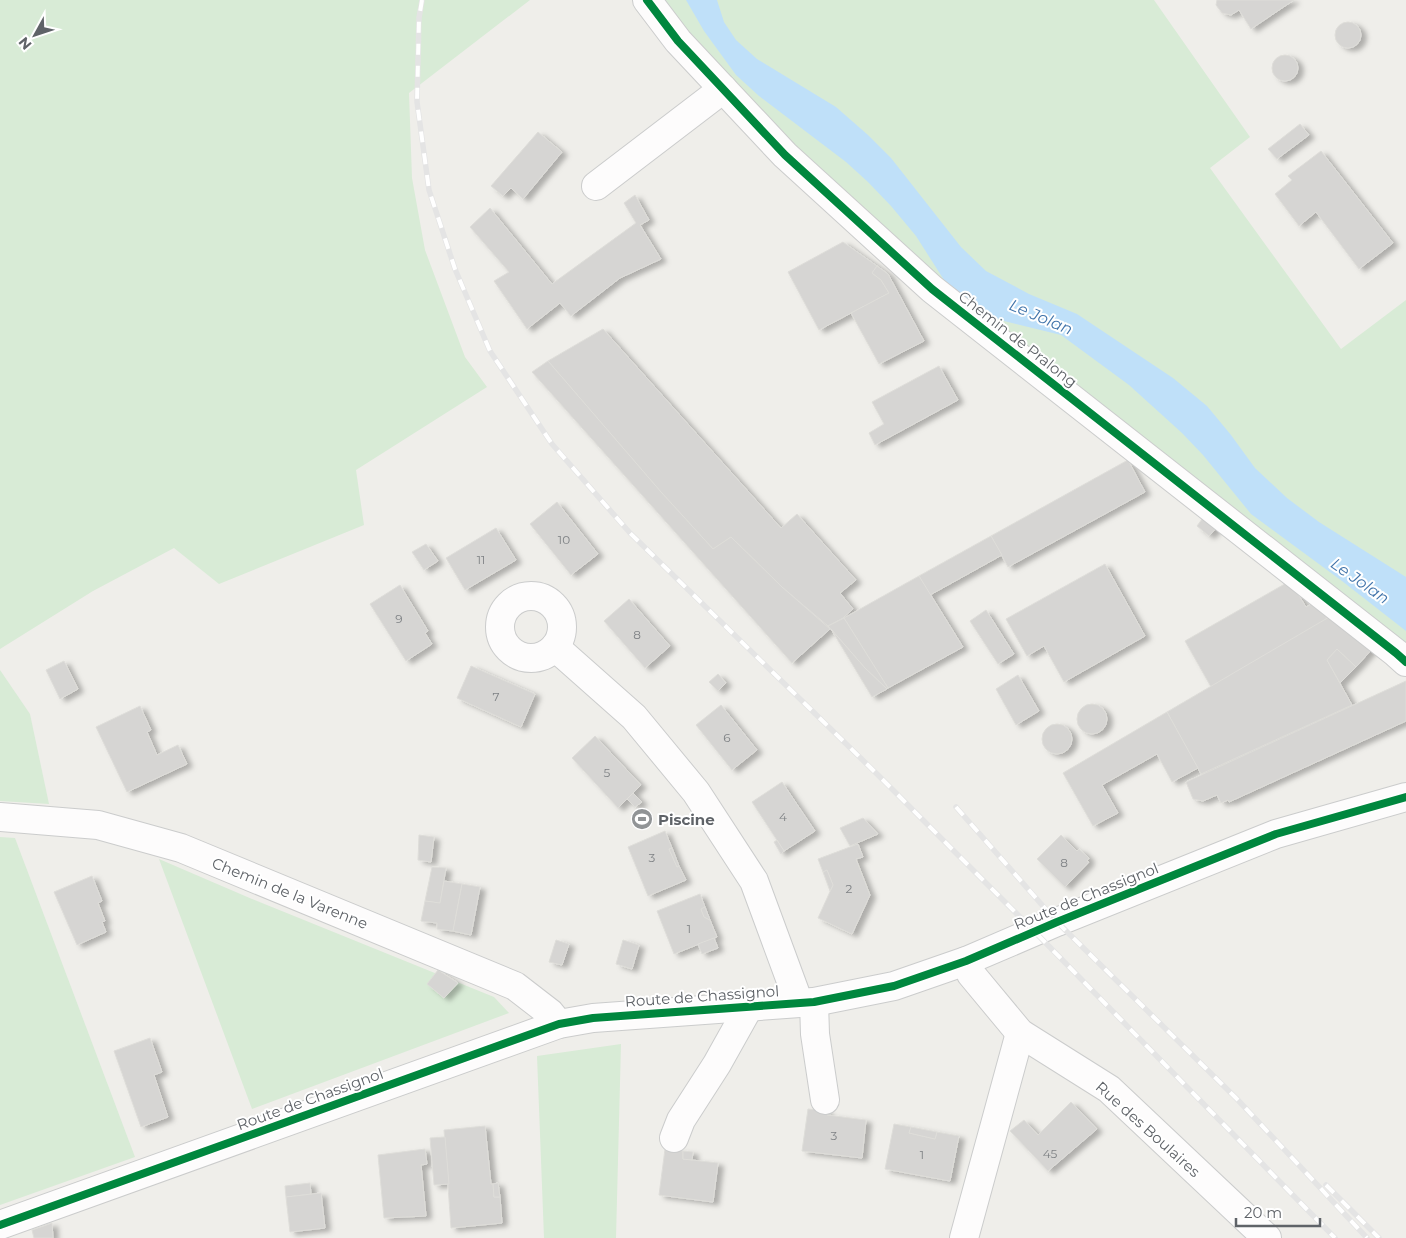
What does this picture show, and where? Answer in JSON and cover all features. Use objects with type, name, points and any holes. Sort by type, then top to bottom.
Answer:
[{"type":"street","name":"Chemin de Pralong","points":[[647,0],[678,41],[785,155],[932,289],[1396,652],[1406,662]]},
{"type":"street","points":[[596,186],[723,89]]},
{"type":"street","points":[[555,647],[634,717],[696,792],[754,881],[807,1002],[815,1034],[825,1100]]},
{"type":"street","name":"Route de Chassignol","points":[[0,1225],[559,1024],[593,1018],[807,1002],[894,986],[966,961],[1057,922],[1276,834],[1406,797]]},
{"type":"street","name":"Chemin de la Varenne","points":[[0,816],[98,825],[181,848],[515,986],[550,1013],[559,1024]]},
{"type":"street","name":"Rue des Boulaires","points":[[966,961],[971,974],[1020,1032],[1109,1089],[1267,1238]]},
{"type":"street","points":[[674,1138],[681,1120],[717,1064],[750,1005]]},
{"type":"street","points":[[964,1238],[1020,1032]]},
{"type":"green space","points":[[0,0],[530,0],[409,93],[412,178],[425,250],[465,357],[487,387],[356,470],[364,525],[219,584],[174,548],[93,591],[0,649]]},
{"type":"green space","points":[[659,0],[1154,0],[1250,137],[1210,168],[1341,349],[1406,300],[1406,648],[933,276],[763,119]]},
{"type":"green space","points":[[0,670],[30,714],[49,804],[0,801]]},
{"type":"green space","points":[[0,837],[15,838],[135,1157],[0,1205]]},
{"type":"green space","points":[[159,859],[252,899],[494,997],[509,1013],[252,1109]]},
{"type":"green space","points":[[621,1044],[616,1238],[544,1238],[537,1056]]},
{"type":"water","name":"Le Jolan","points":[[686,0],[717,0],[724,22],[736,40],[757,59],[836,107],[868,135],[891,158],[961,247],[986,271],[1029,294],[1077,314],[1173,378],[1207,406],[1255,468],[1287,498],[1319,522],[1406,577],[1406,631],[1251,514],[1203,455],[1182,433],[1129,385],[1061,335],[1004,321],[979,312],[951,291],[916,236],[868,182],[846,162],[759,96],[736,75],[704,31]]},
{"type":"building","points":[[1217,0],[1294,0],[1251,29],[1239,10],[1231,15],[1222,13],[1216,5]]},
{"type":"building","points":[[1348,22],[1357,26],[1361,35],[1357,44],[1348,48],[1339,44],[1335,35],[1339,26]]},
{"type":"building","points":[[1285,55],[1294,59],[1298,68],[1294,77],[1285,81],[1276,77],[1272,68],[1276,59]]},
{"type":"building","points":[[1300,124],[1309,135],[1277,159],[1268,149]]},
{"type":"building","points":[[538,132],[562,152],[523,199],[511,188],[503,196],[491,186]]},
{"type":"building","points":[[1321,151],[1393,243],[1359,269],[1316,212],[1299,226],[1275,194],[1292,180],[1288,176]]},
{"type":"building","points":[[635,195],[649,220],[640,225],[661,259],[620,278],[571,316],[560,303],[527,329],[494,281],[509,272],[470,227],[490,208],[552,284],[636,223],[624,203]]},
{"type":"building","points":[[843,242],[877,266],[872,273],[881,280],[889,293],[819,330],[788,272]]},
{"type":"building","points":[[877,266],[888,274],[924,341],[879,364],[851,313],[889,293],[881,280],[872,273]]},
{"type":"building","points":[[603,329],[781,528],[797,514],[856,580],[840,593],[853,609],[843,618],[828,626],[782,587],[731,537],[713,549],[548,361]]},
{"type":"building","points":[[548,361],[713,549],[731,537],[782,587],[830,629],[792,663],[532,372]]},
{"type":"building","points":[[939,366],[958,400],[875,445],[869,433],[884,424],[872,402]]},
{"type":"building","points":[[1128,460],[1145,492],[1008,567],[991,536]]},
{"type":"building","points":[[557,502],[598,554],[571,575],[530,524]]},
{"type":"building","points":[[1205,515],[1219,525],[1209,536],[1197,526]]},
{"type":"building","points":[[496,528],[516,560],[465,590],[446,558]]},
{"type":"building","points":[[991,536],[1002,555],[930,595],[919,576]]},
{"type":"building","points":[[426,544],[438,561],[424,570],[412,552]]},
{"type":"building","points":[[1105,564],[1145,636],[1064,682],[1044,646],[1027,656],[1006,619]]},
{"type":"building","points":[[919,576],[963,647],[888,688],[844,618]]},
{"type":"building","points":[[1290,581],[1306,607],[1317,601],[1327,619],[1211,687],[1185,641]]},
{"type":"building","points":[[400,585],[428,631],[425,633],[432,644],[406,661],[370,604]]},
{"type":"building","points":[[629,599],[670,646],[645,668],[604,621]]},
{"type":"building","points":[[986,610],[1014,654],[998,664],[970,621]]},
{"type":"building","points":[[1336,613],[1374,647],[1356,667],[1337,649],[1327,660],[1352,705],[1201,774],[1167,712]]},
{"type":"building","points":[[844,618],[887,689],[865,668],[828,626]]},
{"type":"building","points":[[831,629],[865,668],[887,689],[872,697]]},
{"type":"building","points":[[1337,649],[1356,667],[1340,683],[1327,660]]},
{"type":"building","points":[[64,661],[78,689],[60,699],[46,670]]},
{"type":"building","points":[[471,666],[535,694],[521,727],[457,698]]},
{"type":"building","points":[[718,674],[726,683],[718,691],[709,682]]},
{"type":"building","points":[[1018,675],[1039,711],[1016,725],[996,689]]},
{"type":"building","points":[[1406,681],[1406,721],[1229,802],[1228,800],[1221,803],[1217,795],[1203,801],[1193,799],[1186,782]]},
{"type":"building","points":[[1092,704],[1102,709],[1107,719],[1102,729],[1092,734],[1082,729],[1077,719],[1082,709]]},
{"type":"building","points":[[721,705],[757,750],[732,770],[696,725]]},
{"type":"building","points":[[140,706],[151,730],[147,732],[157,755],[178,745],[187,764],[127,792],[96,727]]},
{"type":"building","points":[[1167,712],[1198,768],[1172,782],[1157,754],[1102,785],[1118,813],[1093,826],[1063,773]]},
{"type":"building","points":[[1057,724],[1067,729],[1072,739],[1067,749],[1057,754],[1047,749],[1042,739],[1047,729]]},
{"type":"building","points":[[595,736],[641,785],[618,808],[572,758]]},
{"type":"building","points":[[782,782],[815,831],[784,851],[752,802]]},
{"type":"building","points":[[633,793],[642,802],[635,807],[627,799]]},
{"type":"building","points":[[863,818],[878,834],[850,846],[840,828]]},
{"type":"building","points":[[665,831],[672,848],[669,849],[677,867],[679,866],[686,880],[648,896],[628,847]]},
{"type":"building","points":[[419,835],[434,837],[431,862],[418,860]]},
{"type":"building","points":[[1061,835],[1077,851],[1079,849],[1089,858],[1087,861],[1089,862],[1065,887],[1037,859]]},
{"type":"building","points":[[777,840],[784,851],[781,854],[774,842]]},
{"type":"building","points":[[858,844],[863,857],[856,859],[870,895],[852,934],[818,918],[833,885],[827,870],[823,872],[818,859]]},
{"type":"building","points":[[672,848],[679,866],[677,867],[669,849]]},
{"type":"building","points":[[432,867],[446,868],[440,903],[425,901]]},
{"type":"building","points":[[827,870],[833,885],[830,891],[823,872]]},
{"type":"building","points":[[92,876],[102,901],[98,903],[105,921],[102,922],[106,932],[77,945],[54,892]]},
{"type":"building","points":[[444,881],[462,884],[453,931],[437,929],[437,923],[421,921],[425,901],[440,903]]},
{"type":"building","points":[[462,884],[480,887],[471,935],[453,931]]},
{"type":"building","points":[[700,894],[705,907],[701,909],[704,917],[710,920],[717,937],[674,954],[657,911]]},
{"type":"building","points":[[705,907],[710,920],[704,917],[701,909]]},
{"type":"building","points":[[714,938],[718,948],[702,954],[698,944]]},
{"type":"building","points":[[556,940],[569,944],[562,965],[549,962]]},
{"type":"building","points":[[623,940],[639,945],[632,969],[616,964]]},
{"type":"building","points":[[438,970],[458,983],[444,998],[427,984]]},
{"type":"building","points":[[150,1038],[162,1072],[154,1075],[168,1117],[141,1127],[114,1051]]},
{"type":"building","points":[[1071,1102],[1097,1129],[1048,1171],[1010,1131],[1024,1120],[1038,1135]]},
{"type":"building","points":[[808,1109],[827,1111],[827,1115],[866,1120],[862,1158],[802,1151]]},
{"type":"building","points":[[894,1124],[911,1127],[909,1133],[935,1139],[937,1132],[959,1136],[950,1181],[885,1169]]},
{"type":"building","points":[[485,1126],[491,1184],[493,1184],[494,1197],[500,1197],[502,1223],[451,1228],[444,1130]]},
{"type":"building","points":[[911,1127],[937,1132],[935,1139],[909,1133]]},
{"type":"building","points":[[445,1137],[449,1184],[434,1185],[430,1138]]},
{"type":"building","points":[[425,1149],[427,1164],[421,1165],[426,1216],[384,1218],[378,1155]]},
{"type":"building","points":[[665,1149],[683,1151],[683,1159],[718,1163],[713,1202],[659,1195]]},
{"type":"building","points":[[683,1151],[693,1152],[692,1160],[683,1159]]},
{"type":"building","points":[[310,1183],[311,1194],[286,1197],[285,1186]]},
{"type":"building","points":[[498,1183],[500,1197],[494,1197],[493,1184]]},
{"type":"building","points":[[321,1193],[325,1228],[290,1232],[286,1197]]},
{"type":"building","points":[[52,1223],[53,1238],[34,1238],[32,1230]]},
{"type":"railway","points":[[422,0],[419,18],[417,102],[429,190],[455,269],[490,351],[552,444],[630,533],[878,775],[1335,1238]]},
{"type":"railway","points":[[956,807],[1057,922],[1236,1098],[1367,1238]]},
{"type":"railway","points":[[1326,1185],[1379,1238]]},
{"type":"cycle path","points":[[647,0],[678,41],[785,155],[932,289],[1406,662]]},
{"type":"cycle path","points":[[0,1225],[559,1024],[593,1018],[814,1002],[894,986],[966,961],[1057,922],[1276,834],[1406,797]]},
{"type":"place","name":"Piscine","points":[[642,819]]}]
